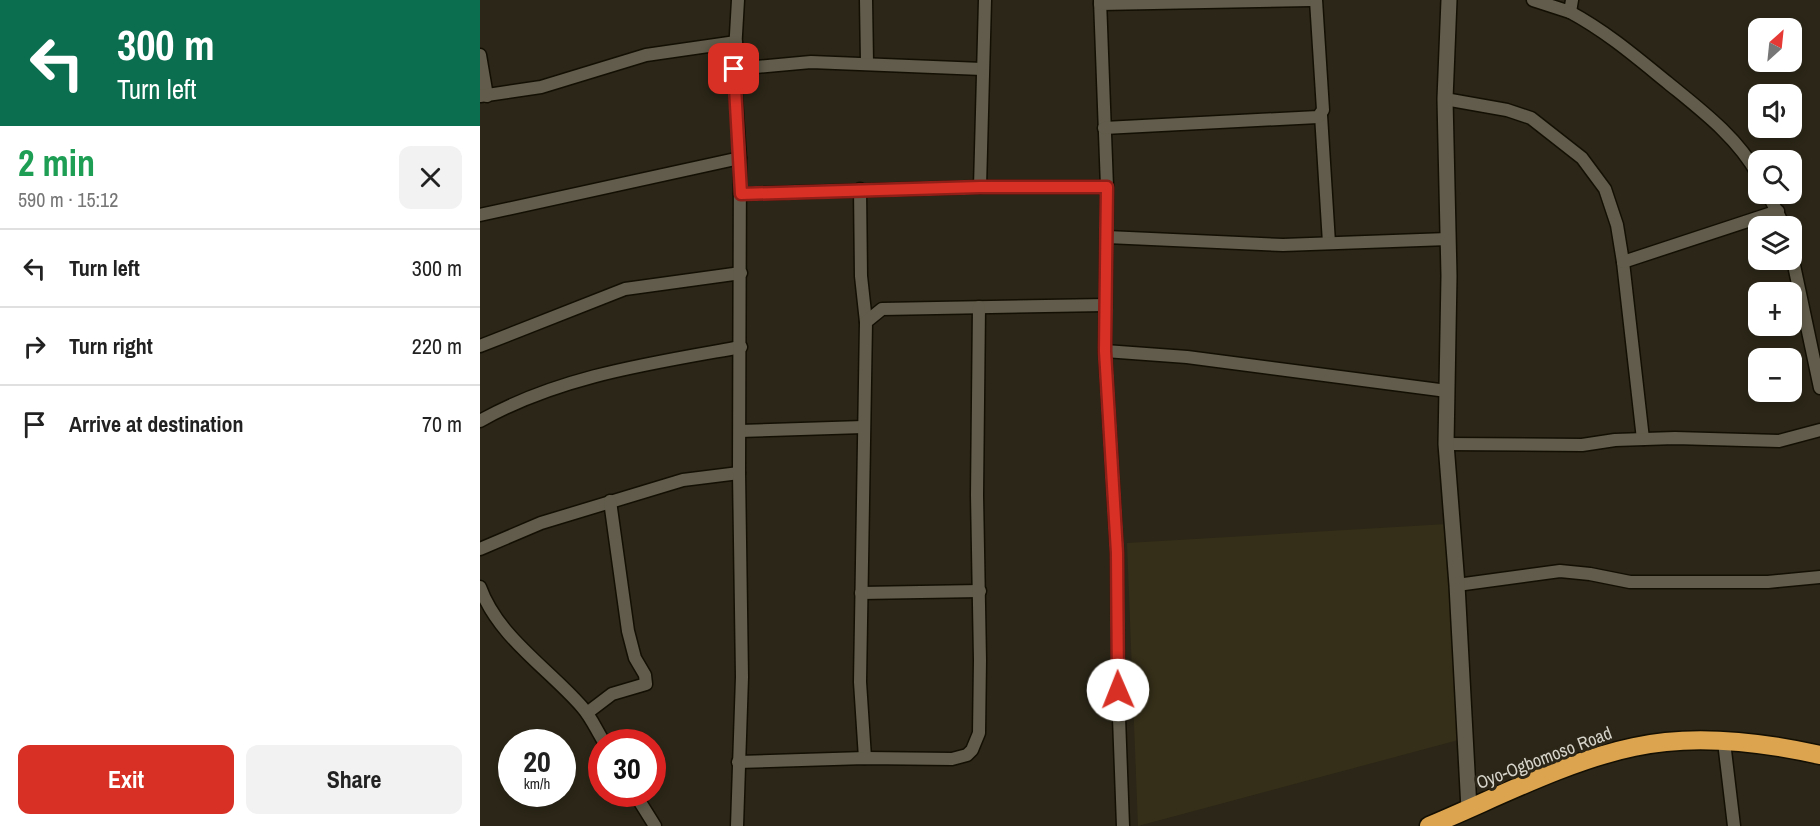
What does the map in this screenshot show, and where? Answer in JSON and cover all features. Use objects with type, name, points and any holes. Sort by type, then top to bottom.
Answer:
[{"type":"highway","name":"Oyo-Ogbomoso Road","points":[[1429,826],[1541,779],[1635,746],[1724,742],[1774,745],[1820,755]]},
{"type":"street","points":[[737,826],[742,677],[739,473],[741,194],[734,69],[738,0]]},
{"type":"street","points":[[866,0],[867,62]]},
{"type":"street","points":[[980,187],[985,0]]},
{"type":"street","points":[[1124,826],[1118,690],[1117,553],[1105,351],[1107,187],[1100,2],[1311,0]]},
{"type":"street","points":[[1316,0],[1329,243]]},
{"type":"street","points":[[1449,0],[1445,99],[1448,239],[1446,444],[1458,585],[1469,809]]},
{"type":"street","points":[[1533,0],[1571,6],[1643,60],[1707,113],[1748,158]]},
{"type":"street","points":[[480,56],[483,96],[541,87],[646,55],[736,42]]},
{"type":"street","points":[[734,69],[811,62],[867,62],[982,69]]},
{"type":"street","points":[[1445,99],[1507,110],[1532,118],[1582,158],[1605,189],[1617,225],[1623,262],[1643,439]]},
{"type":"street","points":[[1104,128],[1306,119],[1321,115]]},
{"type":"street","points":[[480,215],[740,158]]},
{"type":"street","points":[[741,194],[860,189],[1107,187]]},
{"type":"street","points":[[860,189],[861,276],[866,322],[860,682],[865,758]]},
{"type":"street","points":[[1774,204],[1780,216]]},
{"type":"street","points":[[1623,262],[1778,211]]},
{"type":"street","points":[[1107,237],[1219,243],[1329,243],[1448,239]]},
{"type":"street","points":[[1795,270],[1820,388]]},
{"type":"street","points":[[480,346],[626,289],[741,273]]},
{"type":"street","points":[[866,322],[882,309],[1105,305]]},
{"type":"street","points":[[738,762],[865,758],[952,759],[972,750],[979,733],[980,591],[977,495],[979,307]]},
{"type":"street","points":[[480,421],[524,398],[630,367],[741,347]]},
{"type":"street","points":[[1105,351],[1187,357],[1447,391]]},
{"type":"street","points":[[740,431],[863,427]]},
{"type":"street","points":[[1446,444],[1582,445],[1643,439],[1779,441],[1820,430]]},
{"type":"street","points":[[480,549],[541,523],[610,501],[683,480],[739,473]]},
{"type":"street","points":[[586,714],[612,694],[646,684],[645,675],[635,658],[628,631],[610,501]]},
{"type":"street","points":[[1458,585],[1560,571],[1630,582],[1768,582],[1820,577]]},
{"type":"street","points":[[480,587],[487,605],[501,625],[586,714],[596,729]]},
{"type":"street","points":[[861,594],[980,591]]},
{"type":"street","points":[[1724,742],[1734,826]]},
{"type":"street","points":[[643,807],[655,826]]},
{"type":"shaded area","points":[[1447,524],[1462,739],[1138,826],[1127,543]]},
{"type":"route","points":[[734,69],[741,194],[860,189],[1107,187],[1108,266],[1105,351],[1117,553],[1118,690]]}]
